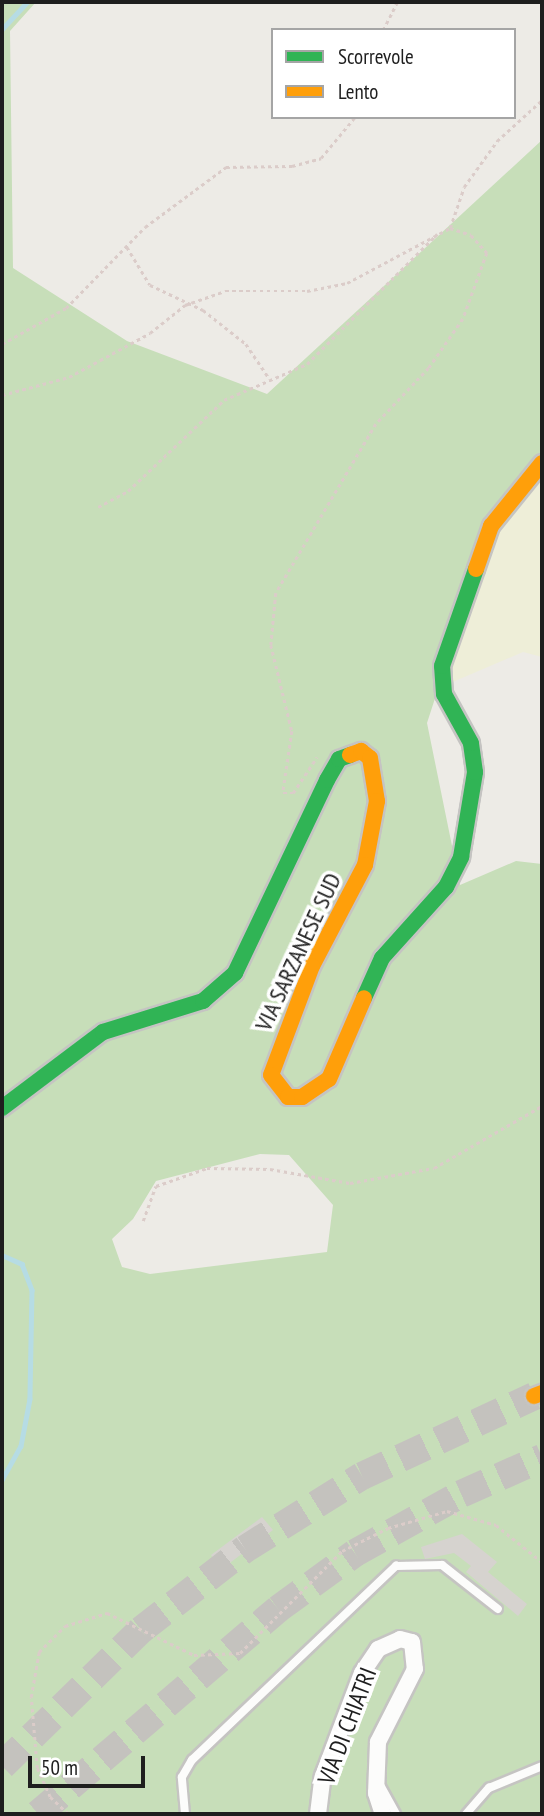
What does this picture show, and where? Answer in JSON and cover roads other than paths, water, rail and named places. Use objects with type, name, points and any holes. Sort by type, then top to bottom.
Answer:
[{"type":"main road","name":"VIA SARZANESE SUD","points":[[2,1108],[103,1032],[203,1001],[235,973],[332,772],[350,751],[361,751],[370,758],[377,802],[365,865],[275,1054],[271,1075],[288,1097],[302,1097],[329,1079],[382,958],[397,934],[446,887],[461,858],[475,772],[471,743],[444,694],[442,666],[491,526],[542,463]]},
{"type":"street","name":"VIA DI CHIATRI","points":[[318,1814],[323,1776],[362,1673],[378,1649],[400,1639],[412,1642],[415,1669],[378,1742],[377,1778],[383,1814]]},
{"type":"lane","points":[[185,1814],[183,1777],[192,1760],[396,1566],[442,1565],[498,1609]]},
{"type":"lane","points":[[466,1814],[489,1788],[542,1766]]},
{"type":"lane","points":[[377,1778],[396,1814]]},
{"type":"waterway","points":[[2,29],[27,2]]},
{"type":"waterway","points":[[2,1255],[22,1264],[32,1290],[30,1399],[21,1446],[2,1480]]},
{"type":"tunnel","points":[[2,1766],[141,1630],[245,1549],[362,1476],[534,1396]]},
{"type":"tunnel","points":[[38,1814],[278,1609],[355,1553],[461,1494],[542,1458]]}]
